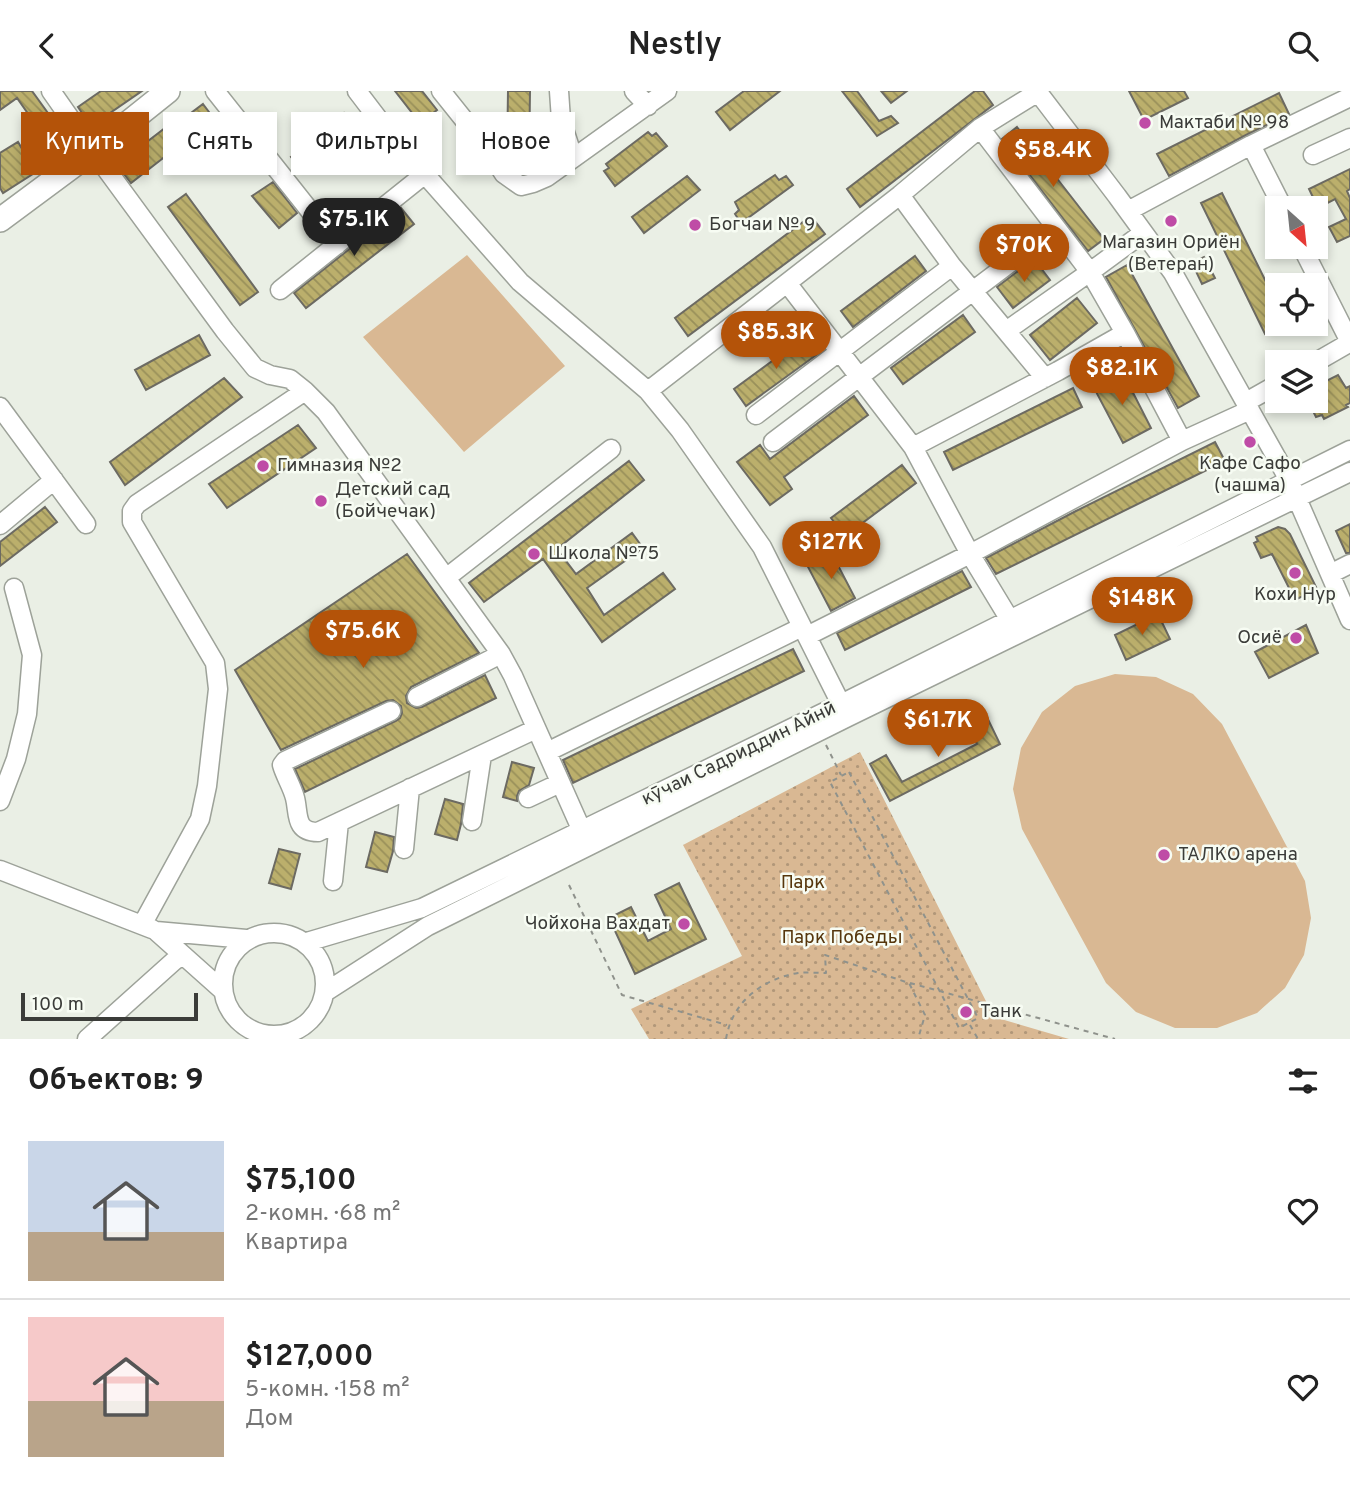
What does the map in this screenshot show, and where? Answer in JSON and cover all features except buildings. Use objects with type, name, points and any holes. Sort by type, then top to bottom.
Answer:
[{"type":"main road","points":[[142,112],[168,91]]},
{"type":"main road","points":[[0,221],[61,175]]},
{"type":"street","points":[[51,91],[66,112]]},
{"type":"street","points":[[215,91],[337,244]]},
{"type":"street","points":[[357,91],[373,112]]},
{"type":"street","points":[[442,91],[458,112]]},
{"type":"street","points":[[559,91],[560,112]]},
{"type":"street","points":[[634,91],[648,106]]},
{"type":"street","points":[[575,156],[667,91]]},
{"type":"street","points":[[648,391],[900,195],[980,128],[1037,92],[1173,273],[1289,480],[1350,620]]},
{"type":"street","points":[[1128,211],[1251,145],[1350,97]]},
{"type":"street","points":[[980,128],[1090,272],[1182,441]]},
{"type":"street","points":[[1313,155],[1350,138]]},
{"type":"street","points":[[1251,145],[1277,196]]},
{"type":"street","points":[[111,175],[255,368],[270,375],[290,379],[326,412],[501,654],[513,675],[585,839]]},
{"type":"street","points":[[280,290],[424,175]]},
{"type":"street","points":[[426,175],[520,282],[648,391],[680,430],[762,547],[844,711]]},
{"type":"street","points":[[505,175],[521,186],[550,175]]},
{"type":"street","points":[[900,195],[952,266],[1045,378]]},
{"type":"street","points":[[773,442],[1056,228]]},
{"type":"street","points":[[1006,331],[1143,233]]},
{"type":"street","points":[[1308,259],[1350,343],[1328,355]]},
{"type":"street","points":[[756,415],[952,266]]},
{"type":"street","points":[[787,283],[913,447],[970,554],[1010,619]]},
{"type":"street","points":[[913,447],[1125,333]]},
{"type":"street","points":[[149,928],[200,819],[207,786],[218,676],[215,663],[132,522],[132,511],[137,504],[305,391]]},
{"type":"street","points":[[547,752],[970,554],[1248,406],[1265,394]]},
{"type":"street","points":[[3,418],[86,524]]},
{"type":"street","points":[[446,578],[611,449]]},
{"type":"street","name":"кӯчаи Садриддин Айнӣ","points":[[307,942],[422,908],[585,839],[820,732],[844,711],[1010,619],[1350,450]]},
{"type":"street","name":"кӯчаи Садриддин Айнӣ","points":[[327,991],[428,926],[585,839],[844,711],[1350,471]]},
{"type":"street","points":[[0,525],[54,480]]},
{"type":"street","points":[[1330,574],[1350,564]]},
{"type":"street","points":[[0,801],[16,759],[27,714],[32,655],[14,588]]},
{"type":"street","points":[[417,697],[501,654]]},
{"type":"street","points":[[391,711],[291,758],[282,765],[295,797],[299,823],[303,827],[318,832],[536,729]]},
{"type":"street","points":[[472,821],[482,755]]},
{"type":"street","points":[[528,798],[560,783]]},
{"type":"street","points":[[404,849],[410,788]]},
{"type":"street","points":[[334,881],[339,822]]},
{"type":"street","points":[[0,870],[149,928],[246,939],[274,931],[307,942],[323,964],[327,991],[313,1020],[313,1039]]},
{"type":"street","points":[[149,928],[221,989],[234,1019],[265,1038],[290,1034],[313,1020]]},
{"type":"street","points":[[221,989],[229,957],[246,939]]},
{"type":"street","points":[[87,1039],[183,955]]},
{"type":"path","points":[[820,732],[842,776]]},
{"type":"path","points":[[849,772],[978,1018],[959,1028],[940,991],[831,782],[849,772]]},
{"type":"path","points":[[569,885],[622,995],[728,1025]]},
{"type":"path","points":[[726,1039],[728,1025],[744,999],[769,981],[800,973],[826,973],[825,955],[909,983],[1115,1039]]},
{"type":"path","points":[[909,983],[925,1015],[918,1039]]},
{"type":"path","points":[[969,1023],[978,1039]]},
{"type":"green space","points":[[467,255],[565,366],[464,452],[363,337]]},
{"type":"green space","name":"ТАЛКО арена","points":[[1115,674],[1156,677],[1193,694],[1222,724],[1305,881],[1311,918],[1304,955],[1285,988],[1257,1013],[1217,1028],[1175,1028],[1136,1012],[1106,983],[1022,829],[1013,789],[1021,748],[1042,712],[1075,686]]},
{"type":"green space","name":"Парк Победы","points":[[860,752],[994,1017],[1069,1039],[649,1039],[631,1009],[742,956],[683,845]]},
{"type":"place","name":"Мактаби № 98","points":[[1145,123]]},
{"type":"place","name":"Магазин Ориён (Ветеран)","points":[[1171,221]]},
{"type":"place","name":"Богчаи № 9","points":[[695,225]]},
{"type":"place","name":"Кафе Сафо (чашма)","points":[[1250,442]]},
{"type":"place","name":"Гимназия №2","points":[[263,466]]},
{"type":"place","name":"Детский сад (Бойчечак)","points":[[321,501]]},
{"type":"place","name":"Школа №75","points":[[534,554]]},
{"type":"place","name":"Кохи Нур","points":[[1295,573]]},
{"type":"place","name":"Осиё","points":[[1296,638]]},
{"type":"place","name":"ТАЛКО арена","points":[[1164,855]]},
{"type":"place","name":"Чойхона Вахдат","points":[[684,924]]},
{"type":"place","name":"Танк","points":[[966,1012]]},
{"type":"park label","name":"Парк","points":[[803,883]]}]
